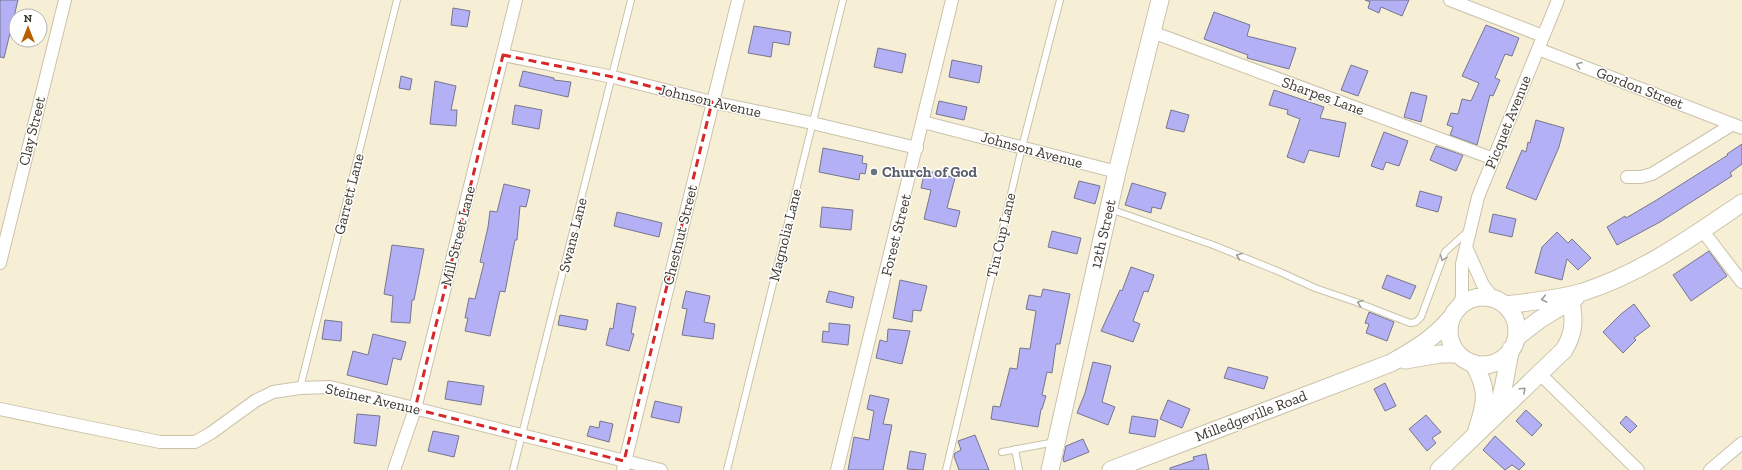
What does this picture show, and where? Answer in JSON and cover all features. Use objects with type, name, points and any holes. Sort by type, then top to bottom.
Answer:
[{"type":"main road","name":"12th Street","points":[[1047,469],[1056,442],[1108,209],[1160,0]]},
{"type":"main road","points":[[1473,364],[1490,364],[1500,361],[1514,343],[1539,320],[1577,296],[1635,271],[1662,257],[1742,203]]},
{"type":"main road","points":[[1477,432],[1484,411],[1485,397],[1482,378],[1473,364],[1458,354],[1450,340],[1448,330],[1455,313],[1473,298],[1483,296],[1499,302],[1515,318],[1517,328],[1507,365],[1501,401],[1494,416]]},
{"type":"main road","points":[[1499,302],[1577,296]]},
{"type":"main road","points":[[1439,470],[1564,350],[1571,339],[1574,328],[1577,296]]},
{"type":"main road","name":"Milledgeville Road","points":[[1111,470],[1391,363],[1421,346],[1437,334],[1455,313]]},
{"type":"main road","name":"Milledgeville Road","points":[[1391,363],[1440,354],[1458,354]]},
{"type":"street","name":"Clay Street","points":[[0,263],[65,0]]},
{"type":"street","name":"Mill Street Lane","points":[[394,470],[415,409],[516,0]]},
{"type":"street","name":"Chestnut Street","points":[[624,465],[738,0]]},
{"type":"street","name":"Forest Street","points":[[837,470],[952,0]]},
{"type":"street","points":[[1450,0],[1543,36]]},
{"type":"street","name":"Picquet Avenue","points":[[1455,313],[1462,295],[1462,264],[1478,197],[1558,0]]},
{"type":"street","name":"Sharpes Lane","points":[[1152,32],[1494,159]]},
{"type":"street","name":"Gordon Street","points":[[1538,49],[1737,126]]},
{"type":"street","name":"Johnson Avenue","points":[[503,55],[613,77],[712,102],[812,122],[917,148]]},
{"type":"street","name":"Johnson Avenue","points":[[923,122],[1117,172]]},
{"type":"street","points":[[1627,178],[1641,178],[1652,174],[1737,126]]},
{"type":"street","points":[[1702,230],[1742,282]]},
{"type":"street","points":[[1466,247],[1482,285],[1499,302]]},
{"type":"street","points":[[1540,374],[1638,470]]},
{"type":"street","name":"Steiner Avenue","points":[[0,409],[160,442],[195,442],[211,433],[255,401],[273,392],[300,388],[330,387],[523,436],[624,465],[661,470]]},
{"type":"street","points":[[1710,470],[1742,443]]},
{"type":"lane","name":"Garrett Lane","points":[[300,388],[398,0]]},
{"type":"lane","name":"Swans Lane","points":[[513,470],[523,436],[631,0]]},
{"type":"lane","name":"Magnolia Lane","points":[[727,470],[842,0]]},
{"type":"lane","name":"Tin Cup Lane","points":[[946,470],[1022,147],[1060,0]]},
{"type":"lane","points":[[1108,209],[1213,245],[1315,288],[1410,323],[1416,322],[1421,317],[1445,252],[1469,230]]},
{"type":"lane","points":[[1002,452],[1056,442]]},
{"type":"lane","points":[[1015,449],[1019,470]]},
{"type":"highlighted area","points":[[503,55],[613,77],[712,102],[624,461],[415,409]]},
{"type":"building","points":[[0,0],[18,0],[16,8],[8,8],[8,41],[4,58],[0,57]]},
{"type":"building","points":[[1365,0],[1409,0],[1402,16],[1381,7],[1379,13],[1368,8],[1370,2]]},
{"type":"building","points":[[453,8],[470,11],[467,27],[451,25]]},
{"type":"building","points":[[1214,12],[1250,25],[1247,36],[1296,48],[1289,69],[1247,58],[1248,55],[1204,39]]},
{"type":"building","points":[[1486,25],[1519,38],[1512,56],[1505,54],[1495,78],[1500,80],[1493,96],[1490,95],[1477,145],[1450,135],[1453,127],[1447,125],[1451,113],[1458,114],[1462,99],[1471,101],[1479,83],[1462,76]]},
{"type":"building","points":[[754,26],[791,32],[789,45],[773,42],[771,57],[748,53]]},
{"type":"building","points":[[878,48],[906,54],[902,73],[874,67]]},
{"type":"building","points":[[952,60],[982,66],[979,83],[949,77]]},
{"type":"building","points":[[1351,65],[1368,71],[1358,96],[1341,90]]},
{"type":"building","points":[[523,71],[554,78],[554,80],[571,82],[568,97],[519,86]]},
{"type":"building","points":[[401,76],[412,79],[410,90],[399,88]]},
{"type":"building","points":[[435,81],[456,86],[451,110],[457,110],[456,126],[430,124]]},
{"type":"building","points":[[1274,90],[1324,107],[1320,118],[1346,123],[1339,157],[1309,150],[1304,163],[1287,157],[1300,119],[1287,114],[1288,110],[1269,105]]},
{"type":"building","points":[[1411,92],[1427,96],[1421,122],[1404,117]]},
{"type":"building","points":[[939,101],[967,107],[964,120],[936,114]]},
{"type":"building","points":[[515,105],[542,110],[539,129],[512,124]]},
{"type":"building","points":[[1171,110],[1189,115],[1184,132],[1166,128]]},
{"type":"building","points":[[1536,120],[1564,128],[1559,147],[1536,200],[1506,188],[1522,150],[1526,152],[1528,142],[1530,143]]},
{"type":"building","points":[[1384,132],[1408,141],[1399,166],[1386,162],[1383,170],[1371,166]]},
{"type":"building","points":[[1742,144],[1742,164],[1730,173],[1732,176],[1660,222],[1617,245],[1607,227],[1655,201],[1728,155],[1727,154]]},
{"type":"building","points":[[1436,146],[1463,155],[1456,171],[1430,160]]},
{"type":"building","points":[[823,148],[863,156],[862,163],[867,164],[865,174],[860,173],[859,180],[819,172]]},
{"type":"building","points":[[925,170],[955,178],[947,208],[960,211],[956,227],[924,219],[931,190],[921,188]]},
{"type":"building","points":[[1079,181],[1100,186],[1095,204],[1074,198]]},
{"type":"building","points":[[1132,183],[1166,193],[1161,209],[1152,207],[1151,213],[1125,205]]},
{"type":"building","points":[[504,184],[530,190],[526,207],[520,206],[517,240],[515,240],[505,292],[500,291],[490,336],[465,331],[468,318],[465,318],[469,298],[475,299],[484,263],[480,262],[490,211],[497,212]]},
{"type":"building","points":[[1420,191],[1442,197],[1438,212],[1416,206]]},
{"type":"building","points":[[822,207],[853,210],[851,230],[820,227]]},
{"type":"building","points":[[617,212],[662,223],[659,237],[614,226]]},
{"type":"building","points":[[1493,214],[1516,219],[1512,237],[1489,232]]},
{"type":"building","points":[[1052,231],[1081,238],[1077,254],[1048,247]]},
{"type":"building","points":[[1557,232],[1568,243],[1572,239],[1591,258],[1578,270],[1567,259],[1562,280],[1535,273],[1542,247]]},
{"type":"building","points":[[392,245],[424,249],[414,300],[412,300],[410,323],[391,322],[393,296],[384,294]]},
{"type":"building","points":[[1709,251],[1727,276],[1691,301],[1673,275]]},
{"type":"building","points":[[1131,267],[1154,275],[1148,292],[1144,291],[1133,321],[1140,324],[1133,342],[1101,331],[1120,290],[1122,291]]},
{"type":"building","points":[[1387,275],[1416,286],[1410,299],[1382,288]]},
{"type":"building","points":[[900,280],[927,286],[921,311],[913,310],[912,322],[893,318]]},
{"type":"building","points":[[1043,289],[1070,294],[1060,344],[1056,344],[1052,373],[1047,372],[1042,395],[1046,396],[1041,409],[1038,427],[991,419],[993,406],[1000,407],[1010,368],[1017,369],[1020,348],[1030,349],[1036,311],[1026,309],[1029,295],[1041,297]]},
{"type":"building","points":[[686,291],[710,296],[704,322],[715,324],[713,339],[682,335],[687,309],[682,308]]},
{"type":"building","points":[[829,291],[854,297],[852,308],[826,302]]},
{"type":"building","points":[[617,303],[636,307],[631,333],[634,334],[629,351],[606,345],[610,328],[613,329]]},
{"type":"building","points":[[1634,304],[1650,326],[1634,338],[1636,340],[1623,353],[1603,332],[1621,314]]},
{"type":"building","points":[[1369,312],[1394,322],[1387,341],[1366,333],[1369,324],[1365,323]]},
{"type":"building","points":[[560,315],[588,320],[586,330],[558,325]]},
{"type":"building","points":[[325,320],[342,322],[341,341],[322,339]]},
{"type":"building","points":[[829,323],[850,325],[848,345],[822,342],[823,331],[829,332]]},
{"type":"building","points":[[888,329],[910,331],[902,364],[876,358],[880,340],[887,342]]},
{"type":"building","points":[[373,334],[406,342],[401,360],[393,358],[387,385],[347,375],[353,351],[368,355]]},
{"type":"building","points":[[1093,362],[1111,366],[1102,402],[1115,407],[1108,425],[1077,413],[1085,393]]},
{"type":"building","points":[[1228,367],[1268,377],[1264,389],[1224,378]]},
{"type":"building","points":[[448,381],[484,386],[481,405],[445,399]]},
{"type":"building","points":[[1385,383],[1396,406],[1385,411],[1374,389]]},
{"type":"building","points":[[870,395],[889,399],[883,424],[892,425],[883,470],[848,470],[854,437],[869,440],[874,411],[867,409]]},
{"type":"building","points":[[1168,400],[1190,409],[1182,428],[1160,419]]},
{"type":"building","points":[[655,401],[682,407],[679,423],[651,417]]},
{"type":"building","points":[[1526,410],[1542,425],[1532,436],[1516,421]]},
{"type":"building","points":[[357,414],[380,416],[376,446],[354,443]]},
{"type":"building","points":[[1426,415],[1441,432],[1432,438],[1436,443],[1427,451],[1409,429]]},
{"type":"building","points":[[1132,416],[1158,420],[1155,437],[1129,433]]},
{"type":"building","points":[[1626,416],[1637,426],[1630,433],[1620,423]]},
{"type":"building","points":[[600,421],[613,424],[609,442],[587,436],[590,426],[599,428]]},
{"type":"building","points":[[433,431],[459,436],[454,457],[428,451]]},
{"type":"building","points":[[975,435],[989,470],[959,470],[954,456],[955,453],[961,450],[958,441]]},
{"type":"building","points":[[1495,436],[1525,464],[1519,470],[1512,465],[1505,470],[1483,450]]},
{"type":"building","points":[[1083,439],[1089,452],[1064,462],[1063,459],[1066,446]]},
{"type":"building","points":[[910,451],[926,454],[923,470],[907,469]]},
{"type":"building","points":[[1206,454],[1209,470],[1170,470],[1170,468],[1194,460],[1193,457]]},
{"type":"place","name":"Church of God","points":[[874,172]]}]
